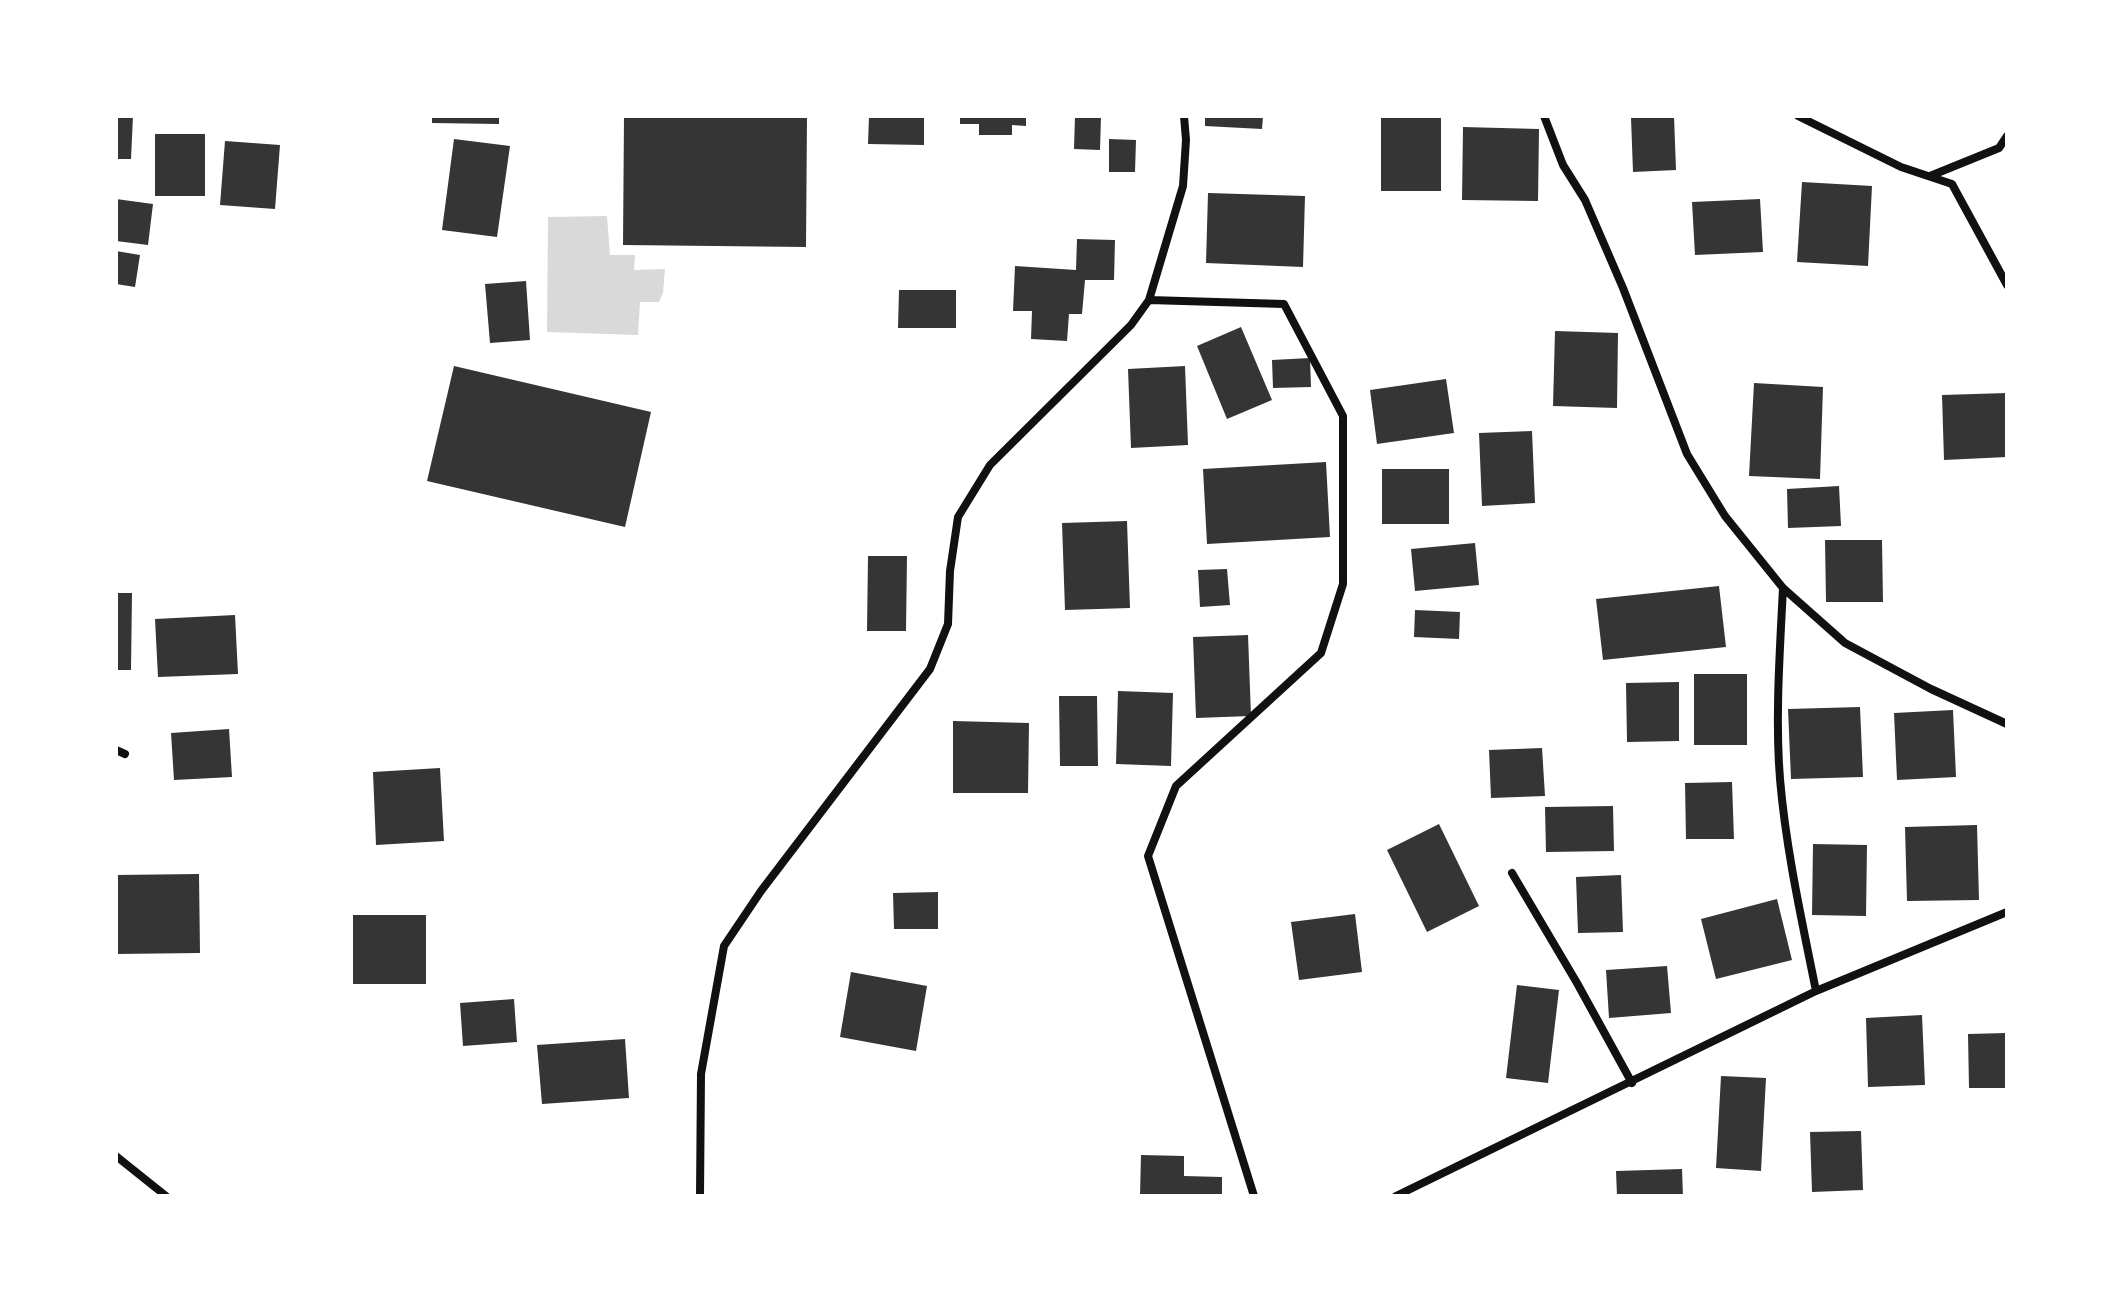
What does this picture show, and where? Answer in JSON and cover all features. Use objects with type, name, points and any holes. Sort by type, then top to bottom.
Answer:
[{"type":"street","points":[[700,1196],[701,1074],[724,946],[761,891],[930,669],[948,624],[950,571],[958,517],[990,465],[1131,325],[1149,300],[1183,186],[1184,116]]},
{"type":"street","points":[[1544,116],[1563,165],[1585,200],[1623,288],[1687,454],[1725,516],[1783,588],[1845,643],[1931,689],[2007,724]]},
{"type":"street","points":[[1798,116],[1901,167],[1952,184],[2007,285]]},
{"type":"street","points":[[1929,177],[2003,146],[2007,136]]},
{"type":"street","points":[[1149,300],[1284,304],[1343,416],[1343,584],[1321,653],[1176,786],[1148,856],[1254,1196]]},
{"type":"street","points":[[1783,588],[1780,778],[1794,878],[1816,991]]},
{"type":"street","points":[[1512,873],[1632,1083]]},
{"type":"street","points":[[1396,1196],[1816,991],[2007,912]]},
{"type":"street","points":[[116,1156],[166,1196]]},
{"type":"shaded area","points":[[607,216],[610,255],[635,255],[634,270],[665,269],[659,302],[640,302],[638,335],[547,332],[548,217]]},
{"type":"building","points":[[116,116],[133,116],[131,159],[116,159]]},
{"type":"building","points":[[432,116],[499,116],[499,124],[432,123]]},
{"type":"building","points":[[624,116],[807,116],[806,247],[623,245]]},
{"type":"building","points":[[869,116],[924,116],[924,145],[868,144]]},
{"type":"building","points":[[960,116],[1026,116],[1026,126],[1012,125],[1012,135],[979,135],[979,124],[960,124]]},
{"type":"building","points":[[1075,116],[1101,116],[1100,150],[1074,149]]},
{"type":"building","points":[[1205,116],[1263,116],[1262,129],[1205,126]]},
{"type":"building","points":[[1381,116],[1441,116],[1441,191],[1381,191]]},
{"type":"building","points":[[1674,116],[1676,170],[1633,172],[1631,118]]},
{"type":"building","points":[[1463,127],[1539,129],[1538,201],[1462,200]]},
{"type":"building","points":[[155,134],[205,134],[205,196],[155,196]]},
{"type":"building","points":[[454,139],[510,146],[497,237],[442,230]]},
{"type":"building","points":[[1109,139],[1136,140],[1135,172],[1109,172]]},
{"type":"building","points":[[225,141],[280,145],[275,209],[220,205]]},
{"type":"building","points":[[1802,182],[1872,186],[1868,266],[1797,262]]},
{"type":"building","points":[[1208,193],[1305,196],[1303,267],[1206,263]]},
{"type":"building","points":[[116,199],[153,204],[148,245],[116,241]]},
{"type":"building","points":[[1760,199],[1763,252],[1695,255],[1692,202]]},
{"type":"building","points":[[1077,239],[1115,240],[1114,280],[1085,280],[1082,314],[1069,314],[1067,341],[1031,339],[1032,311],[1013,311],[1015,266],[1076,270]]},
{"type":"building","points":[[116,251],[140,255],[135,287],[116,284]]},
{"type":"building","points":[[526,281],[530,340],[490,343],[485,284]]},
{"type":"building","points":[[899,290],[956,290],[956,328],[898,328]]},
{"type":"building","points":[[1241,327],[1272,400],[1227,419],[1197,346]]},
{"type":"building","points":[[1555,331],[1618,333],[1617,408],[1553,406]]},
{"type":"building","points":[[1310,358],[1311,387],[1273,388],[1272,360]]},
{"type":"building","points":[[454,366],[651,412],[625,527],[427,481]]},
{"type":"building","points":[[1185,366],[1188,445],[1131,448],[1128,369]]},
{"type":"building","points":[[1446,379],[1454,433],[1377,444],[1370,390]]},
{"type":"building","points":[[1754,383],[1823,387],[1820,479],[1749,476]]},
{"type":"building","points":[[2007,393],[2007,457],[1944,460],[1942,395]]},
{"type":"building","points":[[1532,431],[1535,503],[1482,506],[1479,433]]},
{"type":"building","points":[[1326,462],[1330,537],[1207,544],[1203,469]]},
{"type":"building","points":[[1382,469],[1449,469],[1449,524],[1382,524]]},
{"type":"building","points":[[1839,486],[1841,526],[1788,528],[1787,489]]},
{"type":"building","points":[[1127,521],[1130,608],[1065,610],[1062,523]]},
{"type":"building","points":[[1825,540],[1882,540],[1883,602],[1826,602]]},
{"type":"building","points":[[1475,543],[1479,585],[1415,591],[1411,549]]},
{"type":"building","points":[[868,556],[907,556],[906,631],[867,631]]},
{"type":"building","points":[[1227,569],[1230,605],[1200,607],[1198,570]]},
{"type":"building","points":[[1719,586],[1726,647],[1603,660],[1596,599]]},
{"type":"building","points":[[116,593],[132,593],[131,670],[116,670]]},
{"type":"building","points":[[1415,610],[1460,612],[1459,639],[1414,637]]},
{"type":"building","points":[[235,615],[238,674],[158,677],[155,619]]},
{"type":"building","points":[[1248,635],[1251,716],[1196,718],[1193,637]]},
{"type":"building","points":[[1694,674],[1747,674],[1747,745],[1694,745]]},
{"type":"building","points":[[1679,682],[1679,741],[1627,742],[1626,683]]},
{"type":"building","points":[[1118,691],[1173,693],[1171,766],[1116,764]]},
{"type":"building","points":[[1059,696],[1097,696],[1098,766],[1060,766]]},
{"type":"building","points":[[1860,707],[1863,777],[1791,779],[1788,709]]},
{"type":"building","points":[[1953,710],[1956,777],[1897,780],[1894,713]]},
{"type":"building","points":[[953,721],[1029,723],[1028,793],[953,793]]},
{"type":"building","points":[[229,729],[232,777],[174,780],[171,733]]},
{"type":"building","points":[[1542,748],[1545,796],[1491,798],[1489,750]]},
{"type":"building","points":[[440,768],[444,841],[376,845],[373,772]]},
{"type":"building","points":[[1732,782],[1734,839],[1686,839],[1685,783]]},
{"type":"building","points":[[1613,806],[1614,851],[1546,852],[1545,807]]},
{"type":"building","points":[[1439,824],[1479,906],[1427,932],[1387,850]]},
{"type":"building","points":[[1977,825],[1979,900],[1907,901],[1905,827]]},
{"type":"building","points":[[1813,844],[1867,845],[1866,916],[1812,915]]},
{"type":"building","points":[[199,874],[200,953],[116,954],[116,875]]},
{"type":"building","points":[[1621,875],[1623,932],[1578,933],[1576,877]]},
{"type":"building","points":[[938,892],[938,929],[894,929],[893,893]]},
{"type":"building","points":[[1777,899],[1792,960],[1716,979],[1701,919]]},
{"type":"building","points":[[1355,914],[1362,972],[1299,980],[1291,922]]},
{"type":"building","points":[[353,915],[426,915],[426,984],[353,984]]},
{"type":"building","points":[[1667,966],[1671,1013],[1609,1018],[1606,970]]},
{"type":"building","points":[[851,972],[927,986],[916,1051],[840,1037]]},
{"type":"building","points":[[1517,985],[1559,990],[1548,1083],[1506,1078]]},
{"type":"building","points":[[514,999],[517,1042],[463,1046],[460,1003]]},
{"type":"building","points":[[1922,1015],[1925,1085],[1868,1087],[1866,1018]]},
{"type":"building","points":[[2007,1033],[2007,1088],[1969,1088],[1968,1034]]},
{"type":"building","points":[[625,1039],[629,1098],[542,1104],[537,1045]]},
{"type":"building","points":[[1721,1076],[1766,1078],[1761,1171],[1716,1168]]},
{"type":"building","points":[[1861,1131],[1863,1190],[1812,1192],[1810,1132]]},
{"type":"building","points":[[1141,1155],[1184,1156],[1184,1176],[1222,1177],[1222,1196],[1140,1196]]},
{"type":"building","points":[[1682,1169],[1683,1196],[1617,1196],[1616,1171]]}]
